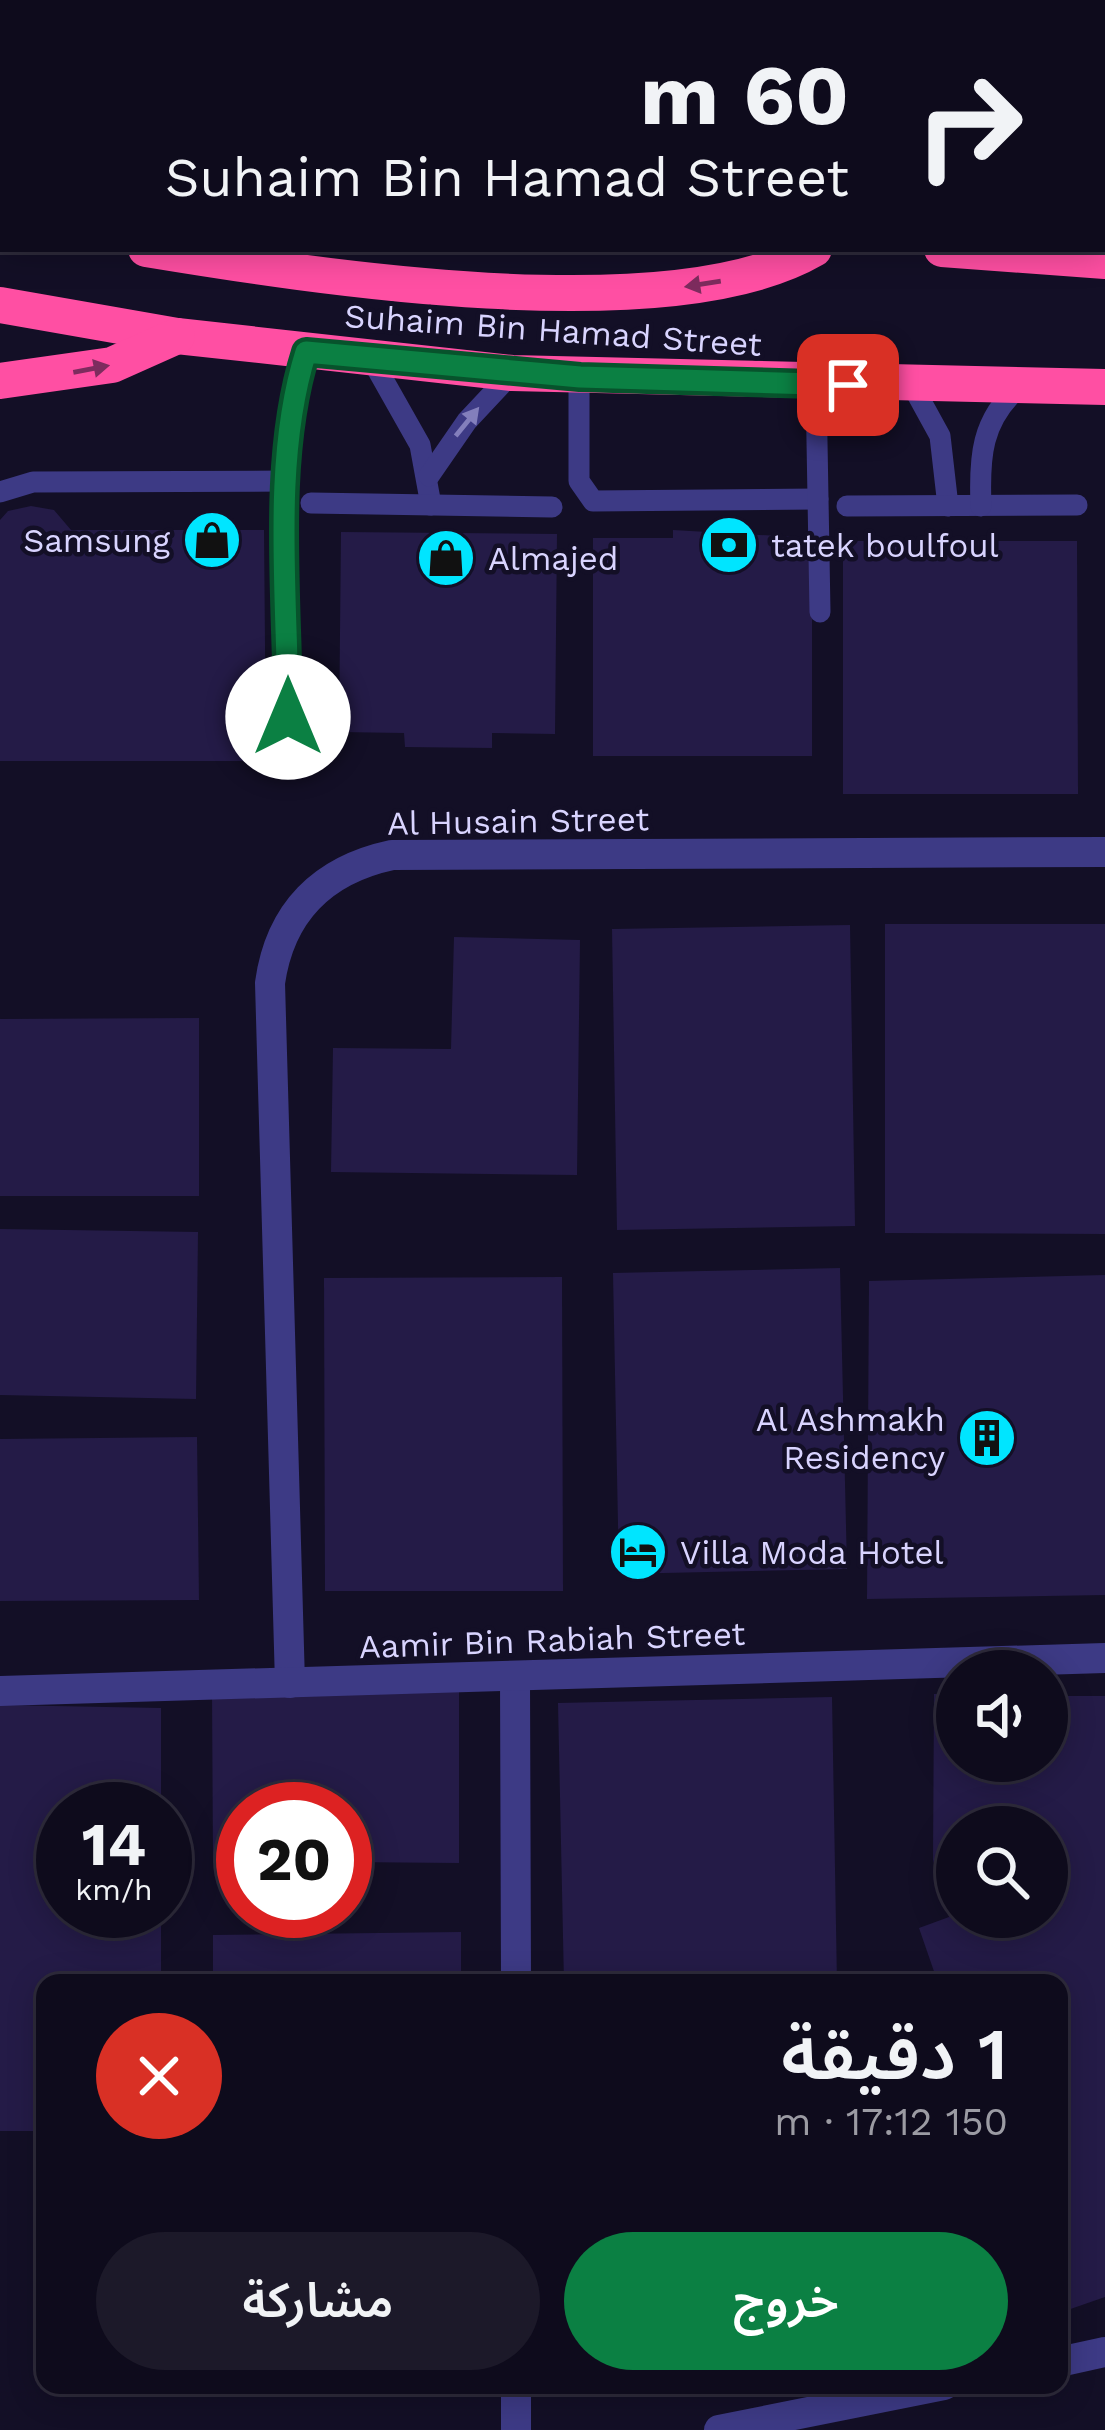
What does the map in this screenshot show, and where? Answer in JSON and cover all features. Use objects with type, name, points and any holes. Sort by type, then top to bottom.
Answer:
[{"type":"highway","points":[[170,252],[375,278],[586,293],[702,286],[752,274],[807,252]]},
{"type":"highway","points":[[986,252],[1105,260]]},
{"type":"highway","name":"Suhaim Bin Hamad Street","points":[[0,305],[177,336],[512,373],[816,384],[1105,387]]},
{"type":"highway","points":[[0,380],[112,365],[177,336]]},
{"type":"street","name":"Al Husain Street","points":[[290,1683],[270,983],[284,930],[317,887],[339,872],[392,855],[1105,852]]},
{"type":"street","name":"Aamir Bin Rabiah Street","points":[[0,1690],[1105,1658]]},
{"type":"street","points":[[515,1678],[516,1974]]},
{"type":"street","points":[[1068,2360],[1105,2352]]},
{"type":"street","points":[[516,2394],[516,2430]]},
{"type":"street","points":[[719,2430],[899,2394]]},
{"type":"lane","points":[[288,717],[290,416],[306,352]]},
{"type":"lane","points":[[372,361],[407,414],[428,476],[431,505]]},
{"type":"lane","points":[[428,476],[466,421],[512,373]]},
{"type":"lane","points":[[580,377],[579,481],[593,501],[818,500]]},
{"type":"lane","points":[[816,384],[820,612]]},
{"type":"lane","points":[[912,385],[940,436],[948,506]]},
{"type":"lane","points":[[981,506],[983,439],[997,409],[1020,386]]},
{"type":"lane","points":[[0,492],[33,482],[288,481]]},
{"type":"lane","points":[[311,503],[552,507]]},
{"type":"lane","points":[[847,506],[1077,506]]},
{"type":"building","points":[[31,506],[54,510],[71,530],[264,530],[266,761],[0,761],[0,520],[8,511]]},
{"type":"building","points":[[673,530],[812,538],[812,756],[593,756],[593,538],[673,538]]},
{"type":"building","points":[[341,532],[557,534],[555,734],[492,733],[492,748],[405,747],[404,733],[339,732]]},
{"type":"building","points":[[843,541],[1077,541],[1078,794],[843,794]]},
{"type":"building","points":[[885,924],[1105,924],[1105,1234],[885,1233]]},
{"type":"building","points":[[850,925],[855,1226],[617,1230],[612,929]]},
{"type":"building","points":[[454,937],[580,940],[577,1175],[331,1172],[333,1048],[451,1049]]},
{"type":"building","points":[[199,1018],[199,1196],[0,1196],[0,1019]]},
{"type":"building","points":[[0,1229],[198,1232],[196,1399],[0,1395]]},
{"type":"building","points":[[840,1268],[847,1569],[619,1574],[613,1273]]},
{"type":"building","name":"Al Ashmakh Residency","points":[[1105,1275],[1105,1595],[867,1599],[869,1281]]},
{"type":"building","points":[[562,1277],[563,1591],[325,1591],[324,1278]]},
{"type":"building","points":[[197,1437],[199,1600],[0,1601],[0,1439]]},
{"type":"building","points":[[212,1690],[459,1690],[459,1863],[372,1862],[372,1782],[216,1782],[213,1863]]},
{"type":"building","points":[[934,1694],[936,1782],[1068,1782],[1068,1696],[1105,1696],[1105,2297],[1068,2310],[1068,1974],[935,1974],[919,1928],[936,1922],[936,1938],[1068,1938],[1068,1806],[936,1806],[936,1871]]},
{"type":"building","points":[[832,1697],[837,1974],[564,1974],[558,1703]]},
{"type":"building","points":[[0,1705],[161,1708],[161,1782],[36,1782],[36,1938],[161,1938],[161,1974],[36,1974],[36,2131],[0,2131]]},
{"type":"building","points":[[461,1932],[461,1974],[213,1974],[213,1935],[372,1938],[372,1933]]},
{"type":"place","name":"Samsung","points":[[212,540]]},
{"type":"place","name":"tatek boulfoul","points":[[729,545]]},
{"type":"place","name":"Almajed","points":[[446,558]]},
{"type":"place","name":"Al Ashmakh Residency","points":[[987,1438]]},
{"type":"place","name":"Villa Moda Hotel","points":[[638,1552]]},
{"type":"route","points":[[288,717],[286,459],[293,394],[306,352],[580,377],[848,385]]}]
